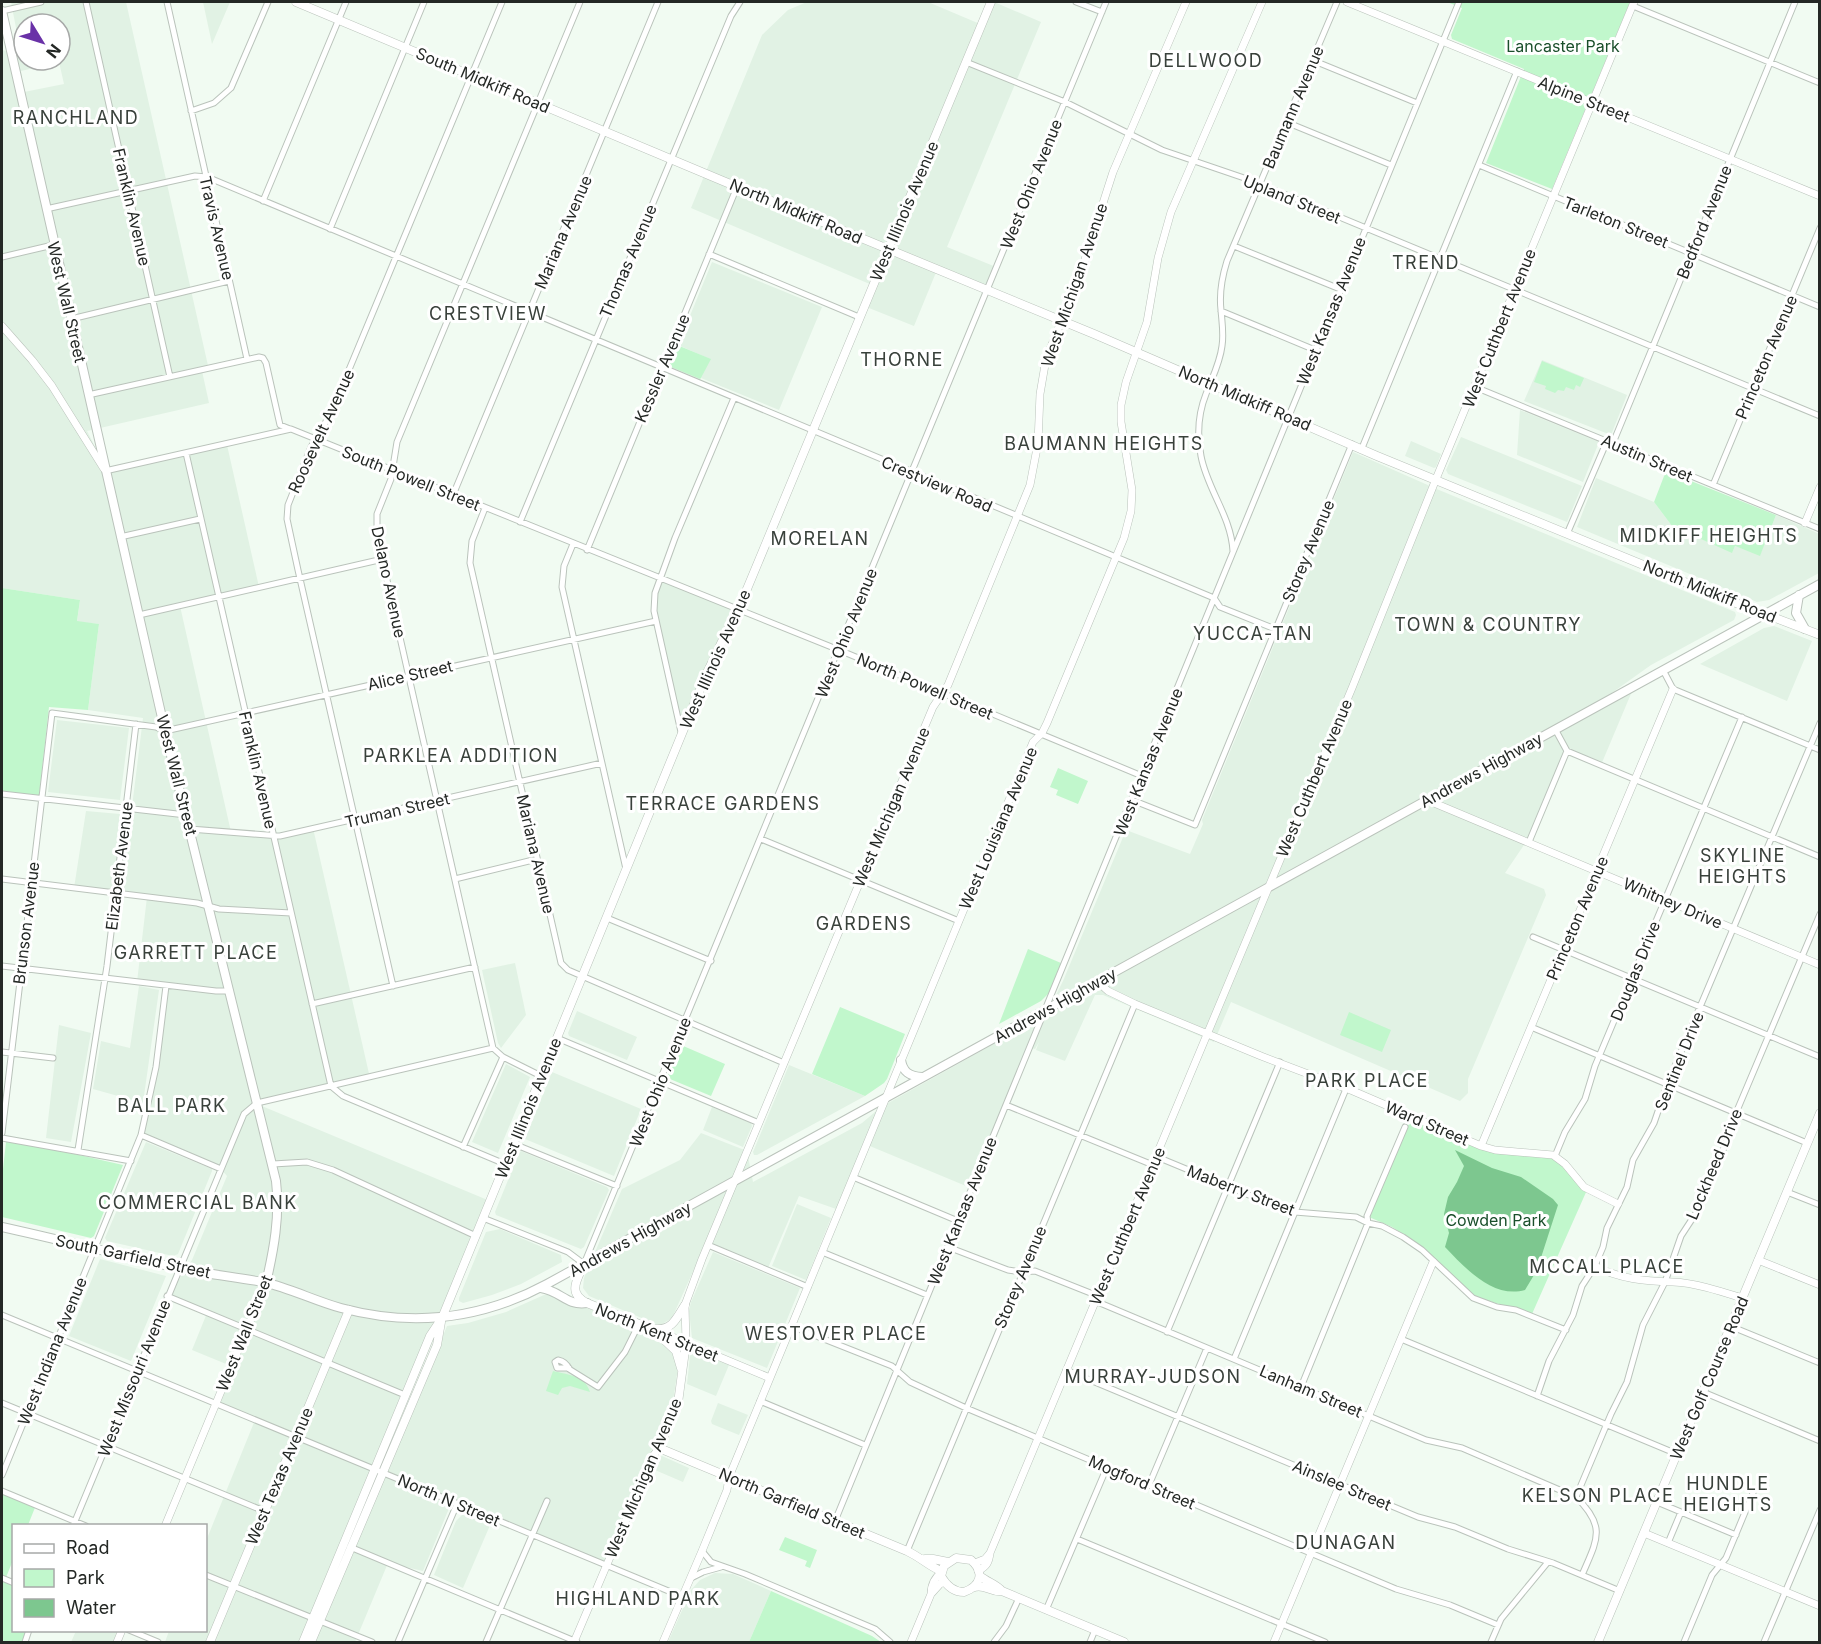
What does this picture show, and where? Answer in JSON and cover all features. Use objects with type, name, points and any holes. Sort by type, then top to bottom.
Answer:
[{"type":"main road","name":"South Midkiff Road","points":[[296,2],[670,159]]},
{"type":"main road","name":"West Illinois Avenue","points":[[311,1642],[344,1543],[374,1469],[430,1336],[442,1318],[682,734],[736,609],[747,589],[992,2]]},
{"type":"main road","name":"West Wall Street","points":[[2,11],[53,245],[165,731],[273,1164],[278,1205],[276,1233],[266,1283]]},
{"type":"main road","points":[[2,44],[11,52]]},
{"type":"main road","name":"North Midkiff Road","points":[[670,159],[1137,352],[1377,456],[1765,614],[1820,634]]},
{"type":"main road","name":"Andrews Highway","points":[[266,1283],[349,1310],[399,1318],[442,1318],[500,1305],[541,1288],[1820,584]]},
{"type":"main road","points":[[1799,595],[1796,613],[1805,628]]},
{"type":"main road","points":[[902,1060],[903,1069],[907,1073],[922,1077]]},
{"type":"main road","name":"West Golf Course Road","points":[[1598,1642],[1807,1143],[1818,1123],[1820,1113]]},
{"type":"main road","name":"South Garfield Street","points":[[2,1227],[179,1268],[266,1283]]},
{"type":"main road","name":"North Kent Street","points":[[584,1264],[575,1291],[577,1297],[686,1343]]},
{"type":"main road","points":[[541,1288],[552,1289],[577,1304],[587,1303]]},
{"type":"main road","points":[[650,1328],[668,1327],[675,1321],[685,1305]]},
{"type":"main road","name":"West Texas Avenue","points":[[210,1642],[349,1310]]},
{"type":"main road","name":"West Illinois Avenue","points":[[303,1642],[317,1620],[352,1548],[437,1345],[442,1318]]},
{"type":"main road","points":[[650,1328],[668,1342],[676,1352],[682,1373]]},
{"type":"main road","name":"West Michigan Avenue","points":[[659,1448],[678,1403],[686,1343]]},
{"type":"main road","name":"North Garfield Street","points":[[659,1448],[925,1559]]},
{"type":"main road","points":[[925,1559],[933,1558],[948,1562]]},
{"type":"main road","points":[[941,1571],[948,1562],[956,1558],[966,1558],[1002,1591],[1124,1642]]},
{"type":"main road","points":[[925,1559],[941,1571],[945,1582],[958,1592],[981,1585],[997,1592],[1002,1591]]},
{"type":"main road","points":[[975,1587],[978,1583],[978,1570]]},
{"type":"street","points":[[2,11],[41,2]]},
{"type":"street","name":"Franklin Avenue","points":[[86,2],[170,376]]},
{"type":"street","name":"Travis Avenue","points":[[166,2],[247,359]]},
{"type":"street","points":[[191,111],[214,103],[231,87],[268,2]]},
{"type":"street","points":[[263,201],[346,2]]},
{"type":"street","points":[[330,229],[424,2]]},
{"type":"street","name":"Roosevelt Avenue","points":[[393,986],[287,519],[287,509],[307,457],[331,413],[502,2]]},
{"type":"street","name":"Delano Avenue","points":[[493,1048],[377,536],[376,518],[392,470],[396,445],[580,2]]},
{"type":"street","name":"Mariana Avenue","points":[[453,495],[658,2]]},
{"type":"street","name":"Thomas Avenue","points":[[520,522],[670,159],[731,16],[740,2]]},
{"type":"street","points":[[1076,2],[1102,12]]},
{"type":"street","name":"West Ohio Avenue","points":[[584,1264],[1106,2]]},
{"type":"street","name":"West Michigan Avenue","points":[[686,1343],[685,1305],[708,1245],[933,707],[948,685],[1030,485],[1036,459],[1042,376],[1046,359],[1080,275],[1108,186],[1186,2]]},
{"type":"street","name":"West Louisiana Avenue","points":[[663,1642],[727,1490],[729,1477],[760,1401],[1033,742],[1041,734],[1116,558],[1128,524],[1132,504],[1131,476],[1123,439],[1121,412],[1124,386],[1149,313],[1163,238],[1171,212],[1262,2]]},
{"type":"street","name":"Baumann Avenue","points":[[1233,555],[1228,523],[1205,472],[1199,446],[1200,415],[1222,347],[1222,279],[1259,185],[1337,2]]},
{"type":"street","name":"Alpine Street","points":[[1347,2],[1820,196]]},
{"type":"street","name":"West Kansas Avenue","points":[[835,1521],[1459,2]]},
{"type":"street","name":"Bedford Avenue","points":[[1567,534],[1652,348],[1795,2]]},
{"type":"street","points":[[1633,4],[1820,83]]},
{"type":"street","name":"West Cuthbert Avenue","points":[[978,1570],[990,1561],[990,1553],[1352,688],[1633,4]]},
{"type":"street","points":[[1312,60],[1417,103]]},
{"type":"street","name":"Upland Street","points":[[966,62],[1065,102],[1162,150],[1259,185],[1820,416]]},
{"type":"street","points":[[1362,448],[1517,71]]},
{"type":"street","points":[[1286,122],[1391,165]]},
{"type":"street","name":"Tarleton Street","points":[[1479,165],[1820,307]]},
{"type":"street","points":[[46,209],[195,176],[205,177]]},
{"type":"street","name":"Crestview Road","points":[[205,177],[1116,558],[1215,600],[1220,606],[1275,629]]},
{"type":"street","name":"Kessler Avenue","points":[[587,549],[737,187]]},
{"type":"street","name":"Princeton Avenue","points":[[1713,485],[1820,228]]},
{"type":"street","points":[[2,256],[53,245]]},
{"type":"street","points":[[1234,246],[1340,289]]},
{"type":"street","points":[[710,254],[859,317]]},
{"type":"street","points":[[70,319],[229,281]]},
{"type":"street","points":[[1221,311],[1315,350]]},
{"type":"street","points":[[2,326],[52,386],[105,471],[291,429]]},
{"type":"street","points":[[88,395],[259,357],[265,361],[279,425],[291,429]]},
{"type":"street","name":"Austin Street","points":[[1475,387],[1820,529]]},
{"type":"street","points":[[682,734],[653,602],[675,538],[734,399]]},
{"type":"street","name":"South Powell Street","points":[[291,429],[573,544]]},
{"type":"street","name":"Storey Avenue","points":[[1132,800],[1195,825],[1352,444]]},
{"type":"street","name":"Franklin Avenue","points":[[186,453],[331,1086]]},
{"type":"street","points":[[1805,523],[1820,487]]},
{"type":"street","name":"Mariana Avenue","points":[[485,508],[472,541],[470,559],[561,963],[566,969],[784,1063]]},
{"type":"street","points":[[120,537],[200,519]]},
{"type":"street","points":[[573,544],[565,562],[562,581],[626,869]]},
{"type":"street","name":"North Powell Street","points":[[573,544],[839,650],[1142,776]]},
{"type":"street","points":[[139,615],[383,559]]},
{"type":"street","name":"Alice Street","points":[[165,731],[656,621]]},
{"type":"street","points":[[1663,670],[1673,689],[1820,750]]},
{"type":"street","name":"Princeton Avenue","points":[[1481,1146],[1673,689]]},
{"type":"street","name":"Brunson Avenue","points":[[2,1133],[52,713],[136,724]]},
{"type":"street","name":"Douglas Drive","points":[[1556,1156],[1565,1132],[1585,1100],[1600,1056],[1742,717]]},
{"type":"street","name":"Sentinel Drive","points":[[1537,1396],[1549,1361],[1574,1315],[1582,1286],[1595,1266],[1603,1247],[1607,1228],[1628,1187],[1634,1160],[1654,1124],[1667,1085],[1820,723]]},
{"type":"street","points":[[136,724],[165,731]]},
{"type":"street","name":"Elizabeth Avenue","points":[[78,1150],[105,978],[136,724]]},
{"type":"street","points":[[1555,729],[1567,751],[1820,857]]},
{"type":"street","points":[[1528,842],[1567,751]]},
{"type":"street","name":"Truman Street","points":[[190,829],[280,836],[602,763]]},
{"type":"street","points":[[2,794],[186,816]]},
{"type":"street","name":"Whitney Drive","points":[[1427,800],[1820,964]]},
{"type":"street","points":[[761,839],[959,921]]},
{"type":"street","points":[[454,879],[537,859]]},
{"type":"street","points":[[2,879],[196,903],[219,909],[291,913]]},
{"type":"street","name":"Lockheed Drive","points":[[1576,1497],[1606,1425],[1627,1383],[1643,1325],[1665,1282],[1678,1244],[1696,1213],[1705,1184],[1725,1146],[1736,1113],[1820,914]]},
{"type":"street","points":[[607,918],[711,960]]},
{"type":"street","points":[[1533,937],[1820,1057]]},
{"type":"street","points":[[2,966],[166,986],[230,991]]},
{"type":"street","points":[[312,1004],[475,967]]},
{"type":"street","name":"Ward Street","points":[[1098,982],[1108,991],[1135,1004],[1481,1146],[1495,1150],[1556,1156]]},
{"type":"street","name":"West Indiana Avenue","points":[[2,1475],[141,1135],[156,1067],[166,986]]},
{"type":"street","name":"Storey Avenue","points":[[908,1551],[1135,1004]]},
{"type":"street","points":[[1531,1027],[1807,1143]]},
{"type":"street","points":[[557,1038],[759,1123]]},
{"type":"street","points":[[257,1103],[493,1048],[502,1057],[541,1076]]},
{"type":"street","points":[[2,1052],[53,1058]]},
{"type":"street","points":[[463,1147],[502,1057]]},
{"type":"street","points":[[1167,1332],[1280,1062]]},
{"type":"street","points":[[331,1086],[343,1096],[505,1164]]},
{"type":"street","points":[[1234,1359],[1346,1089]]},
{"type":"street","name":"West Missouri Avenue","points":[[74,1523],[244,1114],[257,1103]]},
{"type":"street","name":"Maberry Street","points":[[1006,1105],[1153,1165],[1162,1159],[1296,1212],[1356,1217],[1382,1226],[1403,1237],[1473,1298],[1497,1307],[1516,1310],[1566,1330]]},
{"type":"street","points":[[1301,1387],[1368,1223],[1367,1216],[1405,1127]]},
{"type":"street","points":[[141,1135],[221,1169]]},
{"type":"street","points":[[2,1138],[131,1161]]},
{"type":"street","points":[[514,1144],[617,1186]]},
{"type":"street","points":[[1556,1156],[1584,1187],[1618,1204]]},
{"type":"street","points":[[273,1164],[307,1162],[333,1170],[476,1236]]},
{"type":"street","points":[[854,1177],[958,1221]]},
{"type":"street","points":[[1787,1191],[1820,1205]]},
{"type":"street","points":[[483,1218],[568,1252],[584,1264]]},
{"type":"street","points":[[708,1245],[808,1287]]},
{"type":"street","name":"Lanham Street","points":[[948,1247],[1008,1270],[1035,1271],[1093,1294],[1100,1303],[1167,1332],[1426,1440],[1462,1448],[1576,1497]]},
{"type":"street","points":[[822,1252],[927,1295]]},
{"type":"street","points":[[1758,1260],[1820,1286]]},
{"type":"street","points":[[1274,1642],[1433,1262]]},
{"type":"street","points":[[1595,1266],[1627,1278],[1673,1282],[1742,1298]]},
{"type":"street","name":"West Wall Street","points":[[166,1524],[266,1283]]},
{"type":"street","points":[[167,1296],[405,1395]]},
{"type":"street","name":"North N Street","points":[[2,1315],[682,1597]]},
{"type":"street","points":[[569,1368],[598,1387],[625,1352],[639,1324]]},
{"type":"street","name":"Mogford Street","points":[[791,1326],[892,1366],[910,1382],[966,1408],[1396,1588],[1450,1605],[1498,1625]]},
{"type":"street","points":[[1730,1326],[1820,1363]]},
{"type":"street","points":[[1401,1339],[1677,1454]]},
{"type":"street","name":"North Kent Street","points":[[686,1343],[770,1378]]},
{"type":"street","points":[[1149,1485],[1207,1348]]},
{"type":"street","name":"Ainslee Street","points":[[1066,1370],[1418,1517],[1455,1527],[1620,1591]]},
{"type":"street","points":[[1703,1392],[1820,1441]]},
{"type":"street","points":[[760,1401],[865,1445]]},
{"type":"street","points":[[2,1403],[264,1511]]},
{"type":"street","name":"West Michigan Avenue","points":[[575,1642],[653,1456],[659,1448]]},
{"type":"street","points":[[1046,1610],[1107,1467]]},
{"type":"street","points":[[2,1491],[74,1523]]},
{"type":"street","points":[[1684,1642],[1712,1575],[1721,1564],[1736,1535],[1753,1493]]},
{"type":"street","points":[[1576,1497],[1590,1510],[1596,1523],[1597,1534],[1582,1575]]},
{"type":"street","points":[[486,1642],[547,1501]]},
{"type":"street","points":[[1657,1502],[1736,1535]]},
{"type":"street","points":[[398,1642],[457,1504]]},
{"type":"street","points":[[1764,1642],[1820,1510]]},
{"type":"street","points":[[1668,1543],[1681,1512]]},
{"type":"street","points":[[1644,1533],[1820,1606]]},
{"type":"street","points":[[1077,1539],[1325,1642]]},
{"type":"street","points":[[344,1543],[575,1642]]},
{"type":"street","points":[[702,1551],[711,1562],[734,1569],[875,1629],[890,1642]]},
{"type":"street","points":[[1491,1642],[1498,1625],[1548,1562]]},
{"type":"street","points":[[691,1578],[723,1567]]},
{"type":"street","points":[[931,1594],[931,1587],[941,1571]]},
{"type":"street","points":[[207,1575],[372,1642]]},
{"type":"street","points":[[910,1642],[931,1594],[945,1582]]},
{"type":"street","points":[[994,1642],[1006,1626],[1019,1599]]},
{"type":"street","points":[[1090,1642],[1095,1630]]},
{"type":"street","points":[[134,1632],[158,1642]]},
{"type":"shaded area","points":[[11,2],[126,2],[209,370],[202,371],[209,403],[87,431],[103,462],[105,472],[227,445],[259,587],[180,606],[231,832],[272,838],[313,828],[370,1078],[257,1104],[490,1201],[379,1471],[450,1506],[423,1571],[388,1563],[355,1642],[165,1642],[169,1632],[207,1632],[207,1539],[255,1420],[216,1404],[231,1366],[192,1350],[207,1313],[167,1297],[192,1260],[227,1176],[221,1169],[142,1136],[156,1061],[166,986],[137,982],[147,897],[74,888],[86,811],[131,815],[143,718],[88,710],[99,624],[77,622],[80,600],[2,588],[2,50],[12,52],[12,72],[21,72],[24,92],[64,84],[61,72],[72,72],[72,12],[13,12]]},
{"type":"shaded area","points":[[203,2],[230,2],[212,44]]},
{"type":"shaded area","points":[[807,2],[928,2],[980,24],[994,2],[1041,22],[947,247],[996,267],[986,291],[937,270],[914,326],[864,306],[872,285],[691,208],[762,35],[788,10]]},
{"type":"shaded area","points":[[712,262],[822,307],[779,410],[701,378],[710,359],[678,345]]},
{"type":"shaded area","points":[[1542,360],[1627,395],[1611,435],[1524,401]]},
{"type":"shaded area","points":[[1520,410],[1599,442],[1583,482],[1517,455]]},
{"type":"shaded area","points":[[1461,437],[1582,486],[1567,522],[1448,474],[1446,470]]},
{"type":"shaded area","points":[[1411,441],[1441,454],[1436,467],[1405,456]]},
{"type":"shaded area","points":[[1353,452],[1439,490],[1735,612],[1736,615],[1734,620],[1651,665],[1578,717],[1633,689],[1601,765],[1567,751],[1528,842],[1505,873],[1544,889],[1546,895],[1468,1079],[1468,1093],[1460,1101],[1231,1002],[1214,1042],[1103,995],[1095,995],[1065,1061],[1036,1050],[1039,1042],[1035,1049],[1031,1048],[966,1186],[865,1144],[839,1210],[799,1196],[768,1268],[705,1245],[672,1318],[662,1324],[656,1324],[589,1296],[583,1288],[584,1278],[622,1189],[680,1160],[701,1133],[747,1151],[753,1182],[862,1123],[881,1107],[1046,1015],[1063,981],[1126,830],[1190,854]]},
{"type":"shaded area","points":[[1596,478],[1654,502],[1672,526],[1732,552],[1735,546],[1760,555],[1776,515],[1819,534],[1819,573],[1769,600],[1757,602],[1577,527]]},
{"type":"shaded area","points":[[661,580],[738,608],[686,726],[680,727],[652,601]]},
{"type":"shaded area","points":[[1774,626],[1812,641],[1787,701],[1700,664],[1764,628]]},
{"type":"shaded area","points":[[57,720],[129,728],[120,800],[48,792]]},
{"type":"shaded area","points":[[515,963],[526,1015],[501,1048],[482,970]]},
{"type":"shaded area","points":[[139,986],[159,990],[143,1103],[93,1089],[101,1041],[130,1048]]},
{"type":"shaded area","points":[[577,1011],[637,1037],[627,1060],[569,1036],[568,1033]]},
{"type":"shaded area","points":[[59,1025],[91,1033],[71,1142],[46,1138]]},
{"type":"shaded area","points":[[506,1064],[530,1077],[498,1153],[472,1142]]},
{"type":"shaded area","points":[[789,1065],[865,1096],[754,1155],[753,1152]]},
{"type":"shaded area","points":[[552,1072],[641,1109],[614,1176],[525,1139]]},
{"type":"shaded area","points":[[712,1107],[751,1123],[752,1126],[743,1147],[703,1130]]},
{"type":"shaded area","points":[[146,1142],[212,1169],[178,1254],[173,1256],[107,1241],[105,1238]]},
{"type":"shaded area","points":[[521,1151],[607,1187],[609,1190],[584,1247],[581,1249],[496,1215],[495,1212]]},
{"type":"shaded area","points":[[797,1204],[831,1218],[806,1280],[772,1266]]},
{"type":"shaded area","points":[[500,1229],[561,1255],[562,1262],[521,1284],[492,1295],[463,1303],[459,1301],[486,1232]]},
{"type":"shaded area","points":[[713,1252],[800,1288],[767,1368],[692,1338],[689,1311],[691,1302]]},
{"type":"shaded area","points":[[100,1259],[166,1276],[131,1361],[69,1336]]},
{"type":"shaded area","points":[[554,1294],[681,1346],[674,1395],[606,1562],[387,1471],[447,1326],[468,1323],[506,1312],[544,1295]]},
{"type":"shaded area","points":[[693,1351],[729,1365],[716,1396],[687,1384],[690,1356]]},
{"type":"shaded area","points":[[718,1403],[748,1415],[739,1435],[712,1424]]},
{"type":"shaded area","points":[[662,1456],[689,1468],[683,1482],[655,1470]]},
{"type":"shaded area","points":[[465,1512],[491,1523],[463,1588],[434,1575],[456,1521]]},
{"type":"shaded area","points":[[715,1573],[733,1574],[771,1591],[749,1642],[668,1642],[691,1590],[700,1580]]},
{"type":"shaded area","points":[[76,1632],[122,1632],[117,1642],[71,1642]]},
{"type":"green space","name":"Lancaster Park","points":[[1447,2],[1630,2],[1552,189],[1486,163],[1524,69],[1452,39],[1451,35],[1462,8]]},
{"type":"green space","points":[[677,345],[711,359],[700,379],[671,367],[669,364]]},
{"type":"green space","points":[[1542,361],[1584,378],[1580,387],[1576,385],[1574,390],[1566,387],[1564,391],[1558,390],[1555,393],[1545,389],[1546,386],[1534,382]]},
{"type":"green space","points":[[1666,471],[1776,515],[1760,556],[1735,546],[1732,553],[1672,526],[1654,502]]},
{"type":"green space","points":[[2,588],[80,600],[77,621],[99,624],[88,710],[49,707],[39,797],[2,793]]},
{"type":"green space","points":[[1058,768],[1088,781],[1078,804],[1056,795],[1058,790],[1050,787]]},
{"type":"green space","points":[[1028,949],[1061,963],[1049,993],[1041,1001],[999,1024]]},
{"type":"green space","points":[[840,1007],[905,1034],[887,1079],[865,1096],[812,1074]]},
{"type":"green space","points":[[1349,1012],[1391,1030],[1382,1052],[1340,1035]]},
{"type":"green space","points":[[681,1045],[725,1064],[711,1096],[667,1076]]},
{"type":"green space","name":"Cowden Park","points":[[1411,1116],[1474,1144],[1554,1155],[1587,1190],[1532,1314],[1476,1297],[1414,1241],[1392,1227],[1369,1217]]},
{"type":"green space","points":[[6,1142],[44,1147],[123,1165],[94,1236],[91,1238],[2,1217],[2,1178]]},
{"type":"green space","points":[[553,1371],[580,1379],[588,1386],[590,1392],[570,1386],[562,1388],[558,1395],[546,1391]]},
{"type":"green space","points":[[2,1493],[36,1505],[28,1524],[12,1524],[12,1562],[5,1580],[12,1584],[12,1632],[28,1632],[23,1642],[2,1642]]},
{"type":"green space","points":[[785,1537],[817,1550],[810,1568],[805,1566],[807,1561],[779,1550]]},
{"type":"green space","points":[[771,1591],[872,1636],[881,1642],[749,1642]]},
{"type":"water","points":[[1455,1150],[1492,1168],[1521,1177],[1558,1205],[1537,1270],[1525,1290],[1513,1292],[1491,1286],[1461,1264],[1445,1247],[1449,1233],[1444,1214],[1448,1197],[1464,1166]]},
{"type":"district","name":"DELLWOOD","points":[[1206,60]]},
{"type":"district","name":"RANCHLAND","points":[[76,117]]},
{"type":"district","name":"TREND","points":[[1426,262]]},
{"type":"district","name":"CRESTVIEW","points":[[488,313]]},
{"type":"district","name":"THORNE","points":[[902,359]]},
{"type":"district","name":"BAUMANN HEIGHTS","points":[[1104,443]]},
{"type":"district","name":"MIDKIFF HEIGHTS","points":[[1709,535]]},
{"type":"district","name":"MORELAN","points":[[820,538]]},
{"type":"district","name":"TOWN & COUNTRY","points":[[1488,624]]},
{"type":"district","name":"YUCCA-TAN","points":[[1253,633]]},
{"type":"district","name":"PARKLEA ADDITION","points":[[461,755]]},
{"type":"district","name":"TERRACE GARDENS","points":[[723,803]]},
{"type":"district","name":"SKYLINE HEIGHTS","points":[[1743,865]]},
{"type":"district","name":"GARDENS","points":[[864,923]]},
{"type":"district","name":"GARRETT PLACE","points":[[196,952]]},
{"type":"district","name":"PARK PLACE","points":[[1367,1080]]},
{"type":"district","name":"BALL PARK","points":[[172,1105]]},
{"type":"district","name":"COMMERCIAL BANK","points":[[198,1202]]},
{"type":"district","name":"MCCALL PLACE","points":[[1607,1266]]},
{"type":"district","name":"WESTOVER PLACE","points":[[836,1333]]},
{"type":"district","name":"MURRAY-JUDSON","points":[[1153,1376]]},
{"type":"district","name":"HUNDLE HEIGHTS","points":[[1728,1493]]},
{"type":"district","name":"KELSON PLACE","points":[[1598,1495]]},
{"type":"district","name":"DUNAGAN","points":[[1346,1542]]},
{"type":"district","name":"HIGHLAND PARK","points":[[638,1598]]}]
